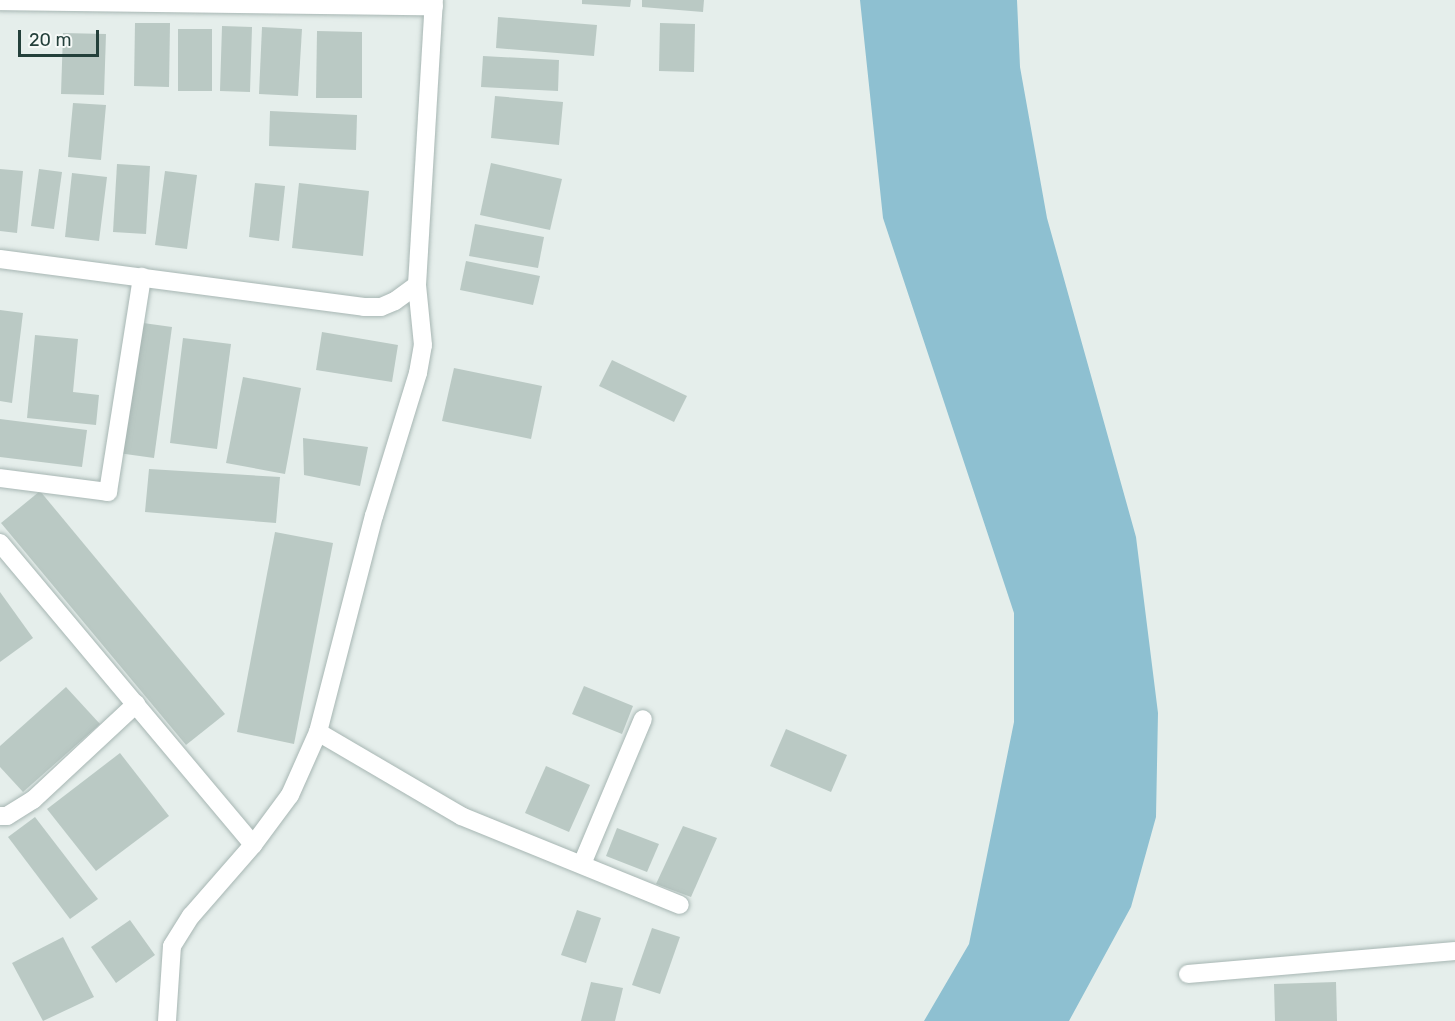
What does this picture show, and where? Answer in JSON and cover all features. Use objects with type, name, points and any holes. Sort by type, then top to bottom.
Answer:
[{"type":"street","points":[[0,1],[434,3],[417,285],[423,345],[418,373],[374,516],[318,732],[290,795],[253,844],[191,916],[172,946],[167,1021]]},
{"type":"street","points":[[0,259],[364,307],[381,307],[417,285]]},
{"type":"street","points":[[0,478],[108,492],[142,277]]},
{"type":"street","points":[[0,543],[253,844]]},
{"type":"street","points":[[0,816],[7,816],[33,800],[136,704]]},
{"type":"street","points":[[582,864],[643,719]]},
{"type":"street","points":[[318,732],[462,816],[680,905]]},
{"type":"street","points":[[1188,974],[1455,951]]},
{"type":"water","points":[[860,0],[1017,0],[1020,67],[1047,218],[1136,537],[1158,713],[1156,817],[1131,907],[1069,1021],[924,1021],[969,944],[1014,722],[1014,613],[883,218]]},
{"type":"building","points":[[582,0],[631,0],[630,7],[582,4]]},
{"type":"building","points":[[642,0],[704,0],[703,12],[642,7]]},
{"type":"building","points":[[498,17],[597,25],[594,56],[496,48]]},
{"type":"building","points":[[135,23],[170,23],[169,87],[134,86]]},
{"type":"building","points":[[660,23],[695,24],[694,72],[659,71]]},
{"type":"building","points":[[222,26],[252,27],[250,92],[220,91]]},
{"type":"building","points":[[262,27],[302,29],[298,96],[259,94]]},
{"type":"building","points":[[178,29],[212,29],[212,91],[178,91]]},
{"type":"building","points":[[317,31],[362,32],[362,98],[316,98]]},
{"type":"building","points":[[63,33],[106,34],[104,95],[61,94]]},
{"type":"building","points":[[483,56],[559,60],[558,91],[481,87]]},
{"type":"building","points":[[495,96],[563,102],[559,145],[491,138]]},
{"type":"building","points":[[73,103],[106,105],[101,160],[68,157]]},
{"type":"building","points":[[270,111],[357,115],[356,150],[269,146]]},
{"type":"building","points":[[491,163],[562,179],[550,230],[480,215]]},
{"type":"building","points":[[117,164],[150,166],[146,234],[113,232]]},
{"type":"building","points":[[0,169],[23,171],[17,233],[0,231]]},
{"type":"building","points":[[39,169],[62,172],[54,229],[31,226]]},
{"type":"building","points":[[165,171],[197,175],[187,249],[155,245]]},
{"type":"building","points":[[72,173],[107,177],[99,241],[65,237]]},
{"type":"building","points":[[255,183],[285,186],[279,241],[249,237]]},
{"type":"building","points":[[299,183],[369,191],[363,256],[292,248]]},
{"type":"building","points":[[475,224],[544,237],[538,268],[469,256]]},
{"type":"building","points":[[466,261],[540,276],[533,305],[460,290]]},
{"type":"building","points":[[0,310],[23,313],[12,403],[0,401]]},
{"type":"building","points":[[136,322],[172,327],[154,458],[118,453]]},
{"type":"building","points":[[322,332],[398,345],[392,382],[316,370]]},
{"type":"building","points":[[35,335],[78,339],[73,392],[99,395],[96,425],[27,418]]},
{"type":"building","points":[[183,338],[231,344],[217,449],[170,443]]},
{"type":"building","points":[[612,360],[687,396],[674,422],[599,386]]},
{"type":"building","points":[[454,368],[542,386],[531,439],[442,421]]},
{"type":"building","points":[[243,377],[301,388],[285,474],[226,463]]},
{"type":"building","points":[[0,419],[87,430],[82,467],[0,457]]},
{"type":"building","points":[[303,438],[368,447],[360,486],[304,475]]},
{"type":"building","points":[[149,469],[280,477],[276,523],[145,512]]},
{"type":"building","points":[[40,491],[225,714],[186,745],[1,523]]},
{"type":"building","points":[[275,532],[333,543],[294,744],[237,732]]},
{"type":"building","points":[[0,592],[33,638],[0,662]]},
{"type":"building","points":[[584,686],[633,706],[622,734],[572,714]]},
{"type":"building","points":[[66,687],[100,724],[23,792],[0,767],[0,746]]},
{"type":"building","points":[[786,729],[847,755],[831,792],[770,766]]},
{"type":"building","points":[[120,753],[169,816],[96,871],[47,809]]},
{"type":"building","points":[[546,766],[590,785],[569,832],[525,813]]},
{"type":"building","points":[[35,817],[98,899],[70,919],[8,837]]},
{"type":"building","points":[[683,826],[717,838],[691,897],[656,884]]},
{"type":"building","points":[[617,828],[659,844],[647,872],[606,856]]},
{"type":"building","points":[[577,910],[601,918],[586,963],[561,955]]},
{"type":"building","points":[[130,920],[155,955],[116,983],[91,947]]},
{"type":"building","points":[[652,928],[680,937],[660,994],[632,985]]},
{"type":"building","points":[[63,937],[94,997],[43,1021],[12,963]]},
{"type":"building","points":[[591,982],[623,988],[615,1021],[581,1021]]},
{"type":"building","points":[[1336,982],[1337,1021],[1275,1021],[1274,984]]}]
